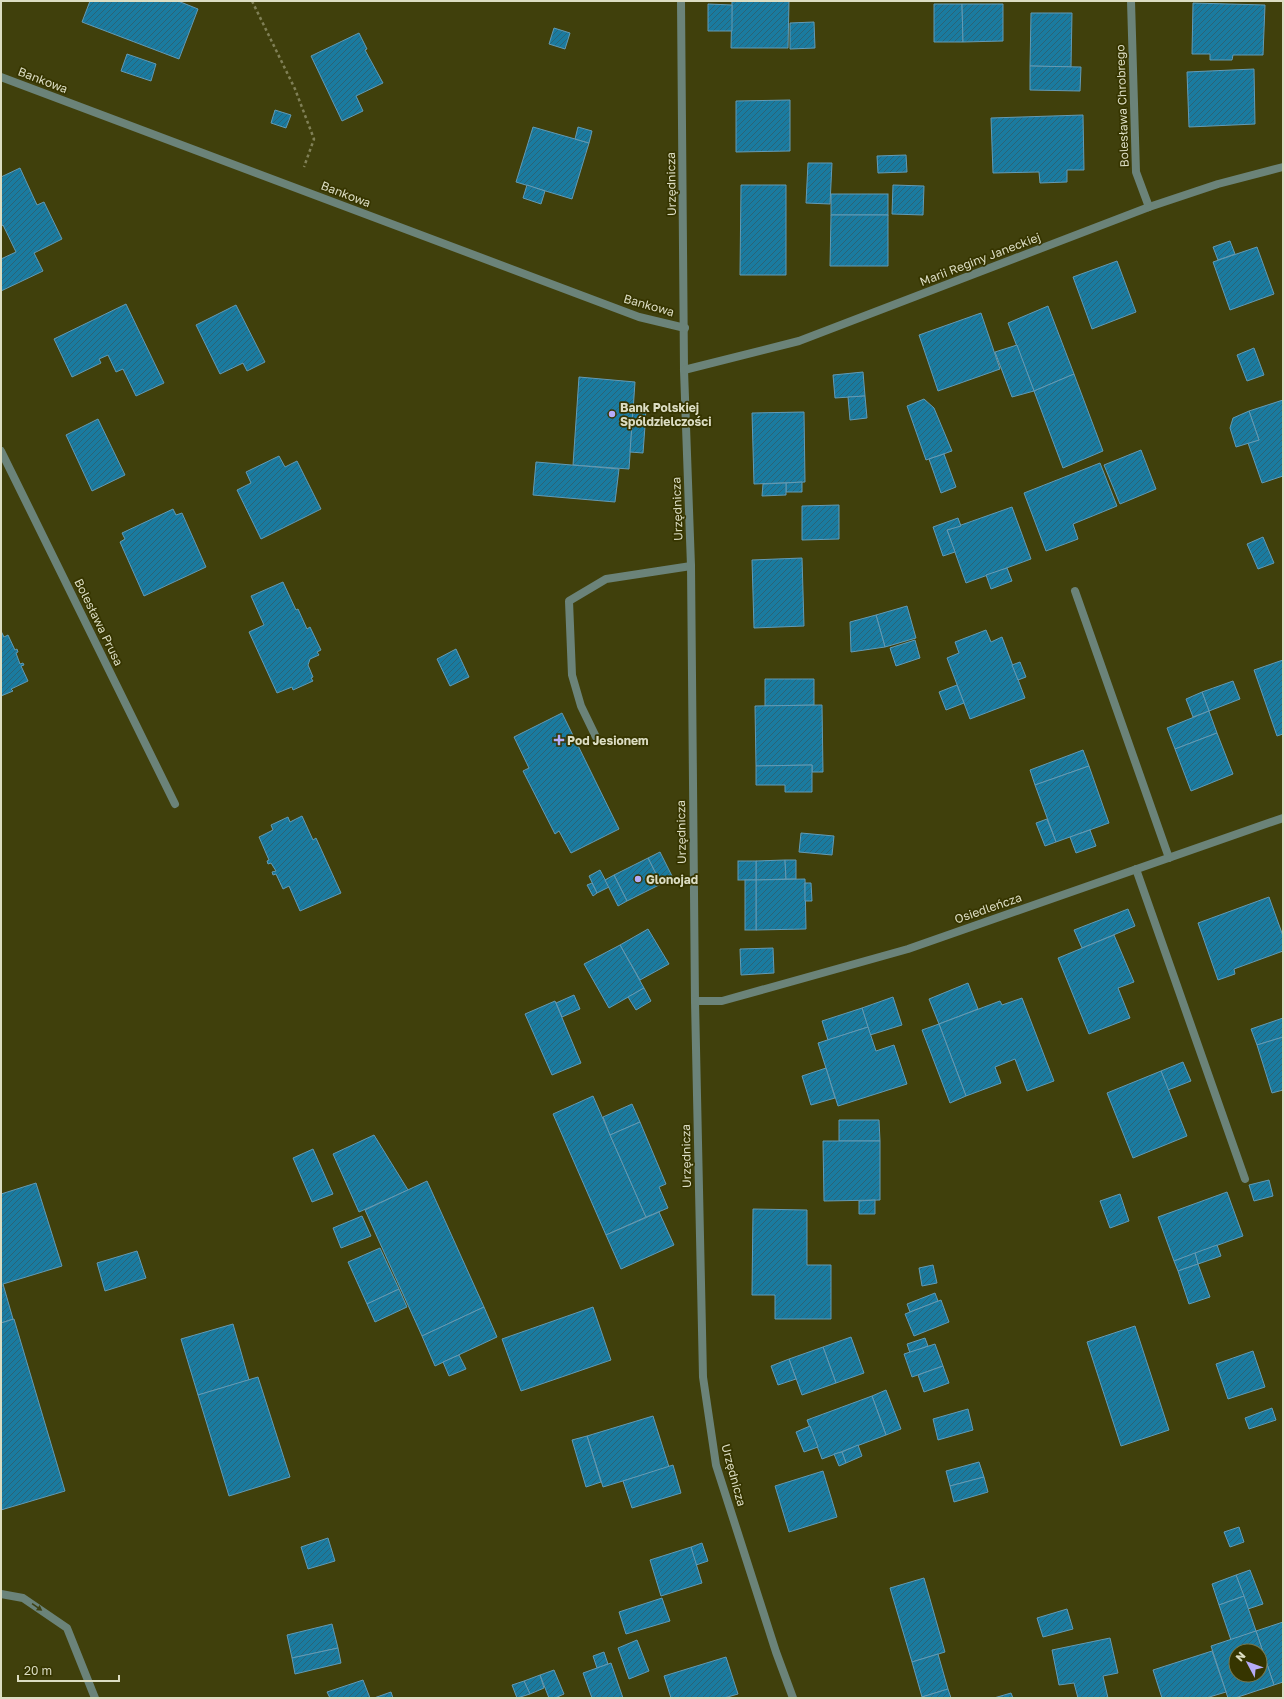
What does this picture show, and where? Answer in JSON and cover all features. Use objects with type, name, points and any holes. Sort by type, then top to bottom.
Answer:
[{"type":"street","name":"Urzędnicza","points":[[682,1],[685,328],[684,370],[691,566],[695,1001],[703,1377],[716,1465],[776,1652],[793,1698]]},
{"type":"street","name":"Bolesława Chrobrego","points":[[1131,1],[1136,172],[1149,207]]},
{"type":"street","name":"Bankowa","points":[[1,76],[639,317],[685,328]]},
{"type":"street","name":"Marii Reginy Janeckiej","points":[[684,370],[799,341],[1149,207],[1218,184],[1282,168]]},
{"type":"street","name":"Bolesława Prusa","points":[[1,451],[175,804]]},
{"type":"street","points":[[596,737],[581,706],[572,675],[569,601],[606,579],[691,566]]},
{"type":"street","points":[[1075,590],[1170,858]]},
{"type":"street","name":"Osiedleńcza","points":[[695,1001],[722,1001],[908,949],[1283,818]]},
{"type":"street","points":[[1136,869],[1245,1179]]},
{"type":"street","points":[[1,1594],[23,1598],[67,1628],[95,1698]]},
{"type":"path","points":[[252,1],[295,89],[314,139],[297,188]]},
{"type":"building","points":[[90,1],[178,1],[198,9],[179,59],[82,22]]},
{"type":"building","points":[[732,1],[789,1],[788,48],[731,48]]},
{"type":"building","points":[[1193,3],[1265,5],[1263,55],[1233,55],[1232,60],[1210,60],[1210,54],[1192,54]]},
{"type":"building","points":[[708,4],[732,5],[732,31],[708,31]]},
{"type":"building","points":[[934,4],[962,4],[963,42],[934,42]]},
{"type":"building","points":[[962,4],[1003,4],[1003,41],[963,42]]},
{"type":"building","points":[[1031,13],[1072,13],[1071,67],[1030,66]]},
{"type":"building","points":[[814,22],[815,48],[790,49],[790,23]]},
{"type":"building","points":[[554,28],[570,33],[565,49],[549,44]]},
{"type":"building","points":[[359,33],[367,49],[365,50],[383,83],[356,96],[363,111],[342,121],[311,56]]},
{"type":"building","points":[[127,54],[156,64],[151,81],[121,71]]},
{"type":"building","points":[[1030,66],[1081,67],[1080,91],[1030,90]]},
{"type":"building","points":[[1254,69],[1255,124],[1189,127],[1187,72]]},
{"type":"building","points":[[790,100],[790,151],[736,152],[736,101]]},
{"type":"building","points":[[275,110],[291,115],[286,128],[271,123]]},
{"type":"building","points":[[1083,115],[1084,170],[1067,170],[1067,182],[1040,183],[1039,172],[993,173],[991,118]]},
{"type":"building","points":[[533,127],[589,143],[572,199],[516,182]]},
{"type":"building","points":[[578,127],[592,131],[589,143],[575,139]]},
{"type":"building","points":[[906,155],[907,172],[878,173],[877,156]]},
{"type":"building","points":[[808,163],[832,163],[830,204],[806,203]]},
{"type":"building","points":[[20,168],[37,205],[44,202],[62,239],[34,253],[43,271],[1,291],[1,259],[16,252],[3,225],[1,226],[1,177]]},
{"type":"building","points":[[527,185],[545,191],[541,204],[523,198]]},
{"type":"building","points":[[741,185],[786,185],[786,275],[740,275]]},
{"type":"building","points":[[893,185],[924,186],[923,215],[892,214]]},
{"type":"building","points":[[831,194],[888,194],[888,215],[831,215]]},
{"type":"building","points":[[831,215],[888,215],[888,266],[830,266]]},
{"type":"building","points":[[1230,241],[1235,254],[1218,260],[1213,247]]},
{"type":"building","points":[[1257,247],[1274,294],[1230,310],[1213,262]]},
{"type":"building","points":[[1117,261],[1136,312],[1092,329],[1073,277]]},
{"type":"building","points":[[126,304],[164,383],[136,396],[123,369],[116,372],[108,355],[99,359],[101,363],[72,377],[54,339]]},
{"type":"building","points":[[236,305],[265,362],[247,371],[243,363],[220,374],[196,325]]},
{"type":"building","points":[[1048,306],[1074,374],[1034,391],[1008,323]]},
{"type":"building","points":[[981,313],[1000,369],[938,391],[919,335]]},
{"type":"building","points":[[1017,345],[1034,391],[1012,397],[995,352]]},
{"type":"building","points":[[1254,348],[1264,375],[1247,381],[1237,355]]},
{"type":"building","points":[[863,372],[865,396],[835,398],[833,375]]},
{"type":"building","points":[[1074,374],[1103,451],[1063,468],[1034,391]]},
{"type":"building","points":[[579,377],[635,382],[629,469],[573,465]]},
{"type":"building","points":[[865,396],[867,418],[850,420],[848,397]]},
{"type":"building","points":[[924,399],[934,408],[952,451],[926,460],[907,406]]},
{"type":"building","points":[[1283,400],[1283,476],[1262,483],[1248,443],[1259,440],[1249,411]]},
{"type":"building","points":[[633,406],[646,407],[645,426],[632,425]]},
{"type":"building","points":[[1249,411],[1259,440],[1236,447],[1230,428],[1233,418]]},
{"type":"building","points":[[804,412],[805,482],[754,484],[752,413]]},
{"type":"building","points":[[98,419],[125,475],[92,491],[66,435]]},
{"type":"building","points":[[632,425],[645,426],[643,453],[630,452]]},
{"type":"building","points":[[1141,450],[1156,489],[1120,504],[1104,465]]},
{"type":"building","points":[[944,454],[956,487],[941,493],[929,459]]},
{"type":"building","points":[[279,456],[285,467],[297,461],[321,509],[261,539],[237,490],[251,483],[246,472]]},
{"type":"building","points":[[536,462],[619,469],[615,502],[533,495]]},
{"type":"building","points":[[1100,463],[1117,506],[1073,524],[1078,539],[1046,551],[1024,493]]},
{"type":"building","points":[[802,482],[802,492],[786,492],[786,483]]},
{"type":"building","points":[[786,483],[786,495],[762,496],[763,484]]},
{"type":"building","points":[[839,505],[839,539],[802,540],[802,506]]},
{"type":"building","points":[[1012,507],[1031,559],[966,583],[947,530]]},
{"type":"building","points":[[173,509],[176,515],[182,513],[206,567],[144,596],[120,542],[125,539],[122,533]]},
{"type":"building","points":[[958,518],[961,526],[947,530],[955,552],[943,556],[933,527]]},
{"type":"building","points":[[1263,537],[1274,563],[1258,569],[1247,544]]},
{"type":"building","points":[[802,558],[804,626],[754,628],[752,560]]},
{"type":"building","points":[[1007,568],[1012,581],[991,589],[986,575]]},
{"type":"building","points":[[283,582],[296,610],[298,609],[307,629],[310,627],[321,650],[317,652],[319,655],[310,659],[308,665],[313,681],[293,690],[292,687],[277,693],[249,632],[264,625],[251,596]]},
{"type":"building","points":[[907,606],[916,638],[885,647],[876,615]]},
{"type":"building","points":[[876,615],[885,647],[851,652],[850,622]]},
{"type":"building","points":[[986,630],[991,642],[1002,637],[1025,698],[970,719],[947,658],[959,653],[955,642]]},
{"type":"building","points":[[1,631],[4,637],[8,635],[15,650],[17,649],[18,652],[16,653],[20,664],[23,663],[24,665],[21,666],[28,681],[11,689],[13,691],[1,696]]},
{"type":"building","points":[[915,640],[920,658],[896,666],[890,648]]},
{"type":"building","points":[[456,649],[469,677],[450,686],[437,659]]},
{"type":"building","points":[[1283,660],[1283,734],[1277,736],[1254,670]]},
{"type":"building","points":[[1020,662],[1026,677],[1018,680],[1012,665]]},
{"type":"building","points":[[765,679],[814,679],[814,705],[765,706]]},
{"type":"building","points":[[1233,681],[1240,699],[1209,711],[1202,692]]},
{"type":"building","points":[[957,685],[964,703],[946,710],[939,692]]},
{"type":"building","points":[[1202,692],[1209,711],[1193,717],[1186,699]]},
{"type":"building","points":[[822,705],[823,772],[812,772],[812,765],[756,766],[755,706]]},
{"type":"building","points":[[1209,711],[1217,733],[1175,749],[1167,728]]},
{"type":"building","points":[[562,713],[619,829],[571,853],[559,831],[555,834],[523,771],[529,768],[514,737]]},
{"type":"building","points":[[1217,733],[1233,774],[1191,791],[1175,749]]},
{"type":"building","points":[[1083,750],[1089,766],[1035,785],[1030,770]]},
{"type":"building","points":[[812,765],[812,792],[785,792],[785,785],[756,785],[756,766]]},
{"type":"building","points":[[1089,766],[1109,823],[1056,842],[1035,785]]},
{"type":"building","points":[[302,816],[313,840],[316,838],[341,893],[300,911],[289,886],[283,889],[276,874],[273,875],[272,872],[276,871],[271,863],[268,864],[267,861],[269,860],[259,837],[273,830],[271,825],[288,817],[290,822]]},
{"type":"building","points":[[1047,819],[1056,842],[1045,846],[1036,823]]},
{"type":"building","points":[[1090,830],[1096,846],[1076,853],[1070,837]]},
{"type":"building","points":[[801,833],[834,836],[832,855],[799,852]]},
{"type":"building","points":[[660,852],[673,878],[661,884],[648,858]]},
{"type":"building","name":"Glonojad","points":[[648,858],[661,884],[627,901],[614,875]]},
{"type":"building","points":[[785,860],[786,879],[756,880],[756,861]]},
{"type":"building","points":[[785,860],[796,860],[796,879],[786,879]]},
{"type":"building","points":[[738,861],[756,861],[756,880],[738,880]]},
{"type":"building","points":[[600,870],[609,887],[597,893],[589,876]]},
{"type":"building","points":[[614,875],[627,901],[618,906],[605,880]]},
{"type":"building","points":[[805,879],[806,929],[756,930],[756,880]]},
{"type":"building","points":[[745,880],[756,880],[756,930],[745,930]]},
{"type":"building","points":[[592,883],[597,893],[593,896],[587,885]]},
{"type":"building","points":[[805,883],[811,883],[812,901],[805,901]]},
{"type":"building","points":[[1269,897],[1283,936],[1283,951],[1234,969],[1235,974],[1218,980],[1198,923]]},
{"type":"building","points":[[1128,909],[1135,926],[1082,948],[1074,930]]},
{"type":"building","points":[[648,929],[669,964],[640,980],[620,945]]},
{"type":"building","points":[[1114,935],[1134,982],[1118,988],[1130,1018],[1089,1034],[1058,958]]},
{"type":"building","points":[[620,945],[644,988],[609,1008],[584,964]]},
{"type":"building","points":[[773,948],[774,973],[741,975],[740,949]]},
{"type":"building","points":[[968,983],[978,1009],[939,1024],[929,999]]},
{"type":"building","points":[[644,988],[651,1001],[636,1010],[628,997]]},
{"type":"building","points":[[574,995],[580,1009],[562,1017],[556,1003]]},
{"type":"building","points":[[893,997],[902,1025],[870,1035],[862,1008]]},
{"type":"building","points":[[1022,998],[1054,1081],[1027,1091],[1015,1059],[995,1067],[1001,1083],[966,1096],[939,1024],[1000,1001],[1002,1005]]},
{"type":"building","points":[[555,1001],[581,1063],[552,1075],[525,1014]]},
{"type":"building","points":[[862,1008],[868,1027],[828,1040],[822,1021]]},
{"type":"building","points":[[1283,1018],[1283,1037],[1257,1045],[1251,1029]]},
{"type":"building","points":[[939,1024],[966,1096],[950,1103],[922,1030]]},
{"type":"building","points":[[868,1027],[876,1051],[894,1045],[907,1084],[838,1106],[818,1043]]},
{"type":"building","points":[[1283,1037],[1283,1090],[1272,1093],[1257,1045]]},
{"type":"building","points":[[1183,1062],[1191,1081],[1168,1090],[1161,1071]]},
{"type":"building","points":[[826,1068],[835,1098],[811,1105],[802,1076]]},
{"type":"building","points":[[1161,1071],[1187,1136],[1133,1158],[1107,1093]]},
{"type":"building","points":[[593,1096],[646,1217],[606,1235],[553,1114]]},
{"type":"building","points":[[632,1104],[640,1122],[610,1135],[603,1117]]},
{"type":"building","points":[[839,1120],[879,1120],[880,1141],[839,1141]]},
{"type":"building","points":[[640,1122],[666,1184],[659,1187],[668,1208],[646,1217],[610,1135]]},
{"type":"building","points":[[374,1135],[408,1190],[359,1212],[333,1154]]},
{"type":"building","points":[[823,1141],[880,1141],[880,1200],[824,1201]]},
{"type":"building","points":[[313,1149],[333,1194],[312,1202],[293,1158]]},
{"type":"building","points":[[1269,1180],[1273,1196],[1254,1201],[1249,1185]]},
{"type":"building","points":[[427,1181],[484,1307],[422,1336],[365,1210]]},
{"type":"building","points":[[36,1183],[62,1266],[3,1284],[13,1319],[1,1323],[1,1194]]},
{"type":"building","points":[[1227,1192],[1243,1236],[1174,1261],[1158,1217]]},
{"type":"building","points":[[1120,1194],[1129,1221],[1110,1228],[1100,1201]]},
{"type":"building","points":[[875,1200],[875,1214],[859,1214],[859,1201]]},
{"type":"building","points":[[753,1209],[807,1210],[807,1265],[831,1265],[831,1319],[775,1319],[775,1295],[752,1295]]},
{"type":"building","points":[[659,1212],[674,1245],[621,1269],[606,1235]]},
{"type":"building","points":[[362,1216],[371,1236],[341,1248],[333,1228]]},
{"type":"building","points":[[1217,1245],[1221,1256],[1198,1264],[1195,1253]]},
{"type":"building","points":[[380,1248],[399,1289],[367,1304],[348,1262]]},
{"type":"building","points":[[137,1251],[146,1278],[105,1291],[97,1263]]},
{"type":"building","points":[[1195,1253],[1198,1264],[1178,1271],[1174,1261]]},
{"type":"building","points":[[1198,1264],[1210,1297],[1189,1304],[1178,1271]]},
{"type":"building","points":[[933,1265],[937,1283],[922,1286],[919,1268]]},
{"type":"building","points":[[399,1289],[407,1307],[375,1322],[367,1304]]},
{"type":"building","points":[[935,1293],[938,1301],[910,1312],[907,1304]]},
{"type":"building","points":[[941,1300],[949,1322],[914,1336],[905,1314]]},
{"type":"building","points":[[484,1307],[497,1337],[435,1366],[422,1336]]},
{"type":"building","points":[[593,1307],[611,1360],[521,1391],[502,1339]]},
{"type":"building","points":[[14,1319],[65,1491],[1,1510],[1,1323]]},
{"type":"building","points":[[233,1324],[249,1380],[198,1395],[181,1339]]},
{"type":"building","points":[[1135,1326],[1169,1430],[1121,1446],[1087,1342]]},
{"type":"building","points":[[851,1337],[864,1373],[836,1383],[823,1347]]},
{"type":"building","points":[[925,1338],[928,1346],[910,1353],[907,1344]]},
{"type":"building","points":[[935,1344],[943,1366],[912,1377],[904,1354]]},
{"type":"building","points":[[823,1347],[836,1383],[802,1395],[789,1359]]},
{"type":"building","points":[[1253,1351],[1265,1387],[1228,1399],[1216,1364]]},
{"type":"building","points":[[459,1355],[466,1369],[449,1376],[443,1362]]},
{"type":"building","points":[[789,1359],[796,1379],[778,1385],[771,1366]]},
{"type":"building","points":[[943,1366],[949,1383],[924,1392],[918,1375]]},
{"type":"building","points":[[258,1377],[290,1477],[229,1496],[198,1395]]},
{"type":"building","points":[[886,1390],[901,1429],[886,1435],[872,1396]]},
{"type":"building","points":[[872,1396],[886,1435],[822,1459],[807,1420]]},
{"type":"building","points":[[1272,1408],[1276,1420],[1249,1429],[1245,1418]]},
{"type":"building","points":[[968,1409],[973,1430],[938,1440],[933,1419]]},
{"type":"building","points":[[653,1416],[669,1467],[603,1487],[587,1436]]},
{"type":"building","points":[[810,1426],[818,1447],[804,1452],[796,1432]]},
{"type":"building","points":[[587,1436],[601,1482],[586,1487],[572,1440]]},
{"type":"building","points":[[858,1445],[862,1456],[846,1463],[842,1452]]},
{"type":"building","points":[[842,1452],[846,1463],[839,1466],[834,1454]]},
{"type":"building","points":[[979,1462],[984,1477],[950,1486],[946,1471]]},
{"type":"building","points":[[673,1465],[681,1493],[632,1508],[623,1481]]},
{"type":"building","points":[[823,1471],[837,1517],[789,1532],[775,1486]]},
{"type":"building","points":[[984,1477],[988,1492],[954,1502],[950,1486]]},
{"type":"building","points":[[1239,1527],[1244,1542],[1230,1547],[1224,1532]]},
{"type":"building","points":[[328,1538],[335,1561],[308,1569],[301,1547]]},
{"type":"building","points":[[702,1543],[708,1561],[696,1565],[691,1547]]},
{"type":"building","points":[[691,1547],[702,1583],[661,1596],[650,1560]]},
{"type":"building","points":[[1250,1570],[1263,1604],[1248,1609],[1236,1575]]},
{"type":"building","points":[[1236,1575],[1244,1596],[1219,1605],[1212,1584]]},
{"type":"building","points":[[924,1578],[945,1652],[912,1662],[890,1588]]},
{"type":"building","points":[[1244,1596],[1256,1631],[1231,1640],[1219,1605]]},
{"type":"building","points":[[662,1598],[670,1621],[626,1634],[619,1612]]},
{"type":"building","points":[[1067,1609],[1073,1629],[1043,1637],[1037,1618]]},
{"type":"building","points":[[1283,1622],[1283,1682],[1274,1685],[1268,1667],[1268,1643],[1260,1643],[1256,1631]]},
{"type":"building","points":[[332,1624],[338,1648],[292,1658],[287,1635]]},
{"type":"building","points":[[1256,1631],[1260,1643],[1228,1643],[1228,1683],[1268,1683],[1268,1667],[1274,1685],[1235,1698],[1228,1698],[1211,1646]]},
{"type":"building","points":[[1110,1638],[1118,1673],[1103,1676],[1108,1698],[1078,1698],[1074,1683],[1059,1685],[1052,1650]]},
{"type":"building","points":[[637,1640],[649,1671],[629,1679],[618,1648]]},
{"type":"building","points":[[338,1648],[341,1663],[295,1674],[292,1658]]},
{"type":"building","points":[[1212,1651],[1226,1692],[1206,1698],[1162,1698],[1153,1670]]},
{"type":"building","points":[[604,1652],[608,1664],[597,1668],[593,1656]]},
{"type":"building","points":[[938,1654],[948,1689],[922,1697],[912,1662]]},
{"type":"building","points":[[726,1657],[738,1694],[724,1698],[671,1698],[664,1676]]},
{"type":"building","points":[[611,1663],[623,1698],[592,1698],[583,1673]]},
{"type":"building","points":[[554,1670],[564,1694],[555,1698],[549,1698],[540,1675]]},
{"type":"building","points":[[540,1675],[544,1688],[530,1694],[524,1681]]},
{"type":"building","points":[[363,1680],[370,1698],[330,1698],[327,1692]]},
{"type":"building","points":[[524,1681],[530,1694],[517,1698],[512,1685]]},
{"type":"building","points":[[948,1689],[951,1698],[922,1698],[922,1697]]},
{"type":"building","points":[[391,1692],[393,1698],[374,1698]]},
{"type":"building","points":[[1011,1693],[1013,1698],[994,1698]]},
{"type":"place","name":"Bank Polskiej Spóldzielczości","points":[[612,414]]},
{"type":"place","name":"Pod Jesionem","points":[[559,740]]},
{"type":"place","name":"Glonojad","points":[[638,879]]}]
